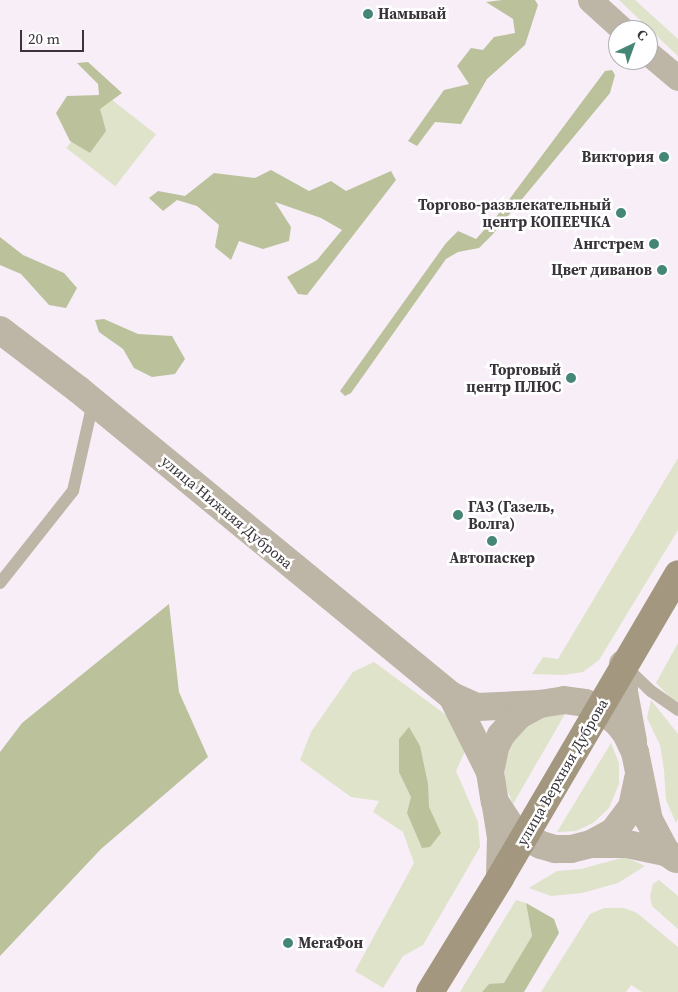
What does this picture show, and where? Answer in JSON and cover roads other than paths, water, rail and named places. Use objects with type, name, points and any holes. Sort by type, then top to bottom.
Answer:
[{"type":"main road","name":"улица Верхняя Дуброва","points":[[430,992],[500,878],[623,664],[678,574]]},
{"type":"street","points":[[590,0],[612,20]]},
{"type":"street","points":[[658,61],[678,78]]},
{"type":"street","name":"улица Нижняя Дуброва","points":[[0,330],[93,402],[452,696],[477,707],[552,702],[585,703],[599,708],[617,722],[626,733],[637,762],[648,820],[675,857]]},
{"type":"street","name":"улица Верхняя Дуброва","points":[[490,772],[495,748],[501,735],[518,716],[599,686],[612,677],[623,664]]},
{"type":"street","name":"улица Верхняя Дуброва","points":[[500,878],[517,867],[541,856],[581,847],[614,831],[632,806],[637,791],[637,762],[624,692],[623,664]]},
{"type":"street","name":"улица Нижняя Дуброва","points":[[452,696],[490,772],[496,802],[512,827],[524,837],[541,845],[581,847],[627,844],[675,857]]},
{"type":"street","name":"улица Верхняя Дуброва","points":[[496,802],[501,836],[500,878]]},
{"type":"lane","points":[[0,583],[74,491],[93,402]]},
{"type":"lane","points":[[623,664],[651,691],[678,710]]},
{"type":"place","name":"Намывай","points":[[368,14]]},
{"type":"place","name":"Виктория","points":[[664,157]]},
{"type":"place","name":"Торгово-развлекательный центр КОПЕЕЧКА","points":[[621,213]]},
{"type":"place","name":"Ангстрем","points":[[654,244]]},
{"type":"place","name":"Цвет диванов","points":[[662,270]]},
{"type":"place","name":"Торговый центр ПЛЮС","points":[[571,378]]},
{"type":"place","name":"ГАЗ (Газель, Волга)","points":[[458,515]]},
{"type":"place","name":"Автопаскер","points":[[492,541]]},
{"type":"place","name":"МегаФон","points":[[288,943]]}]
